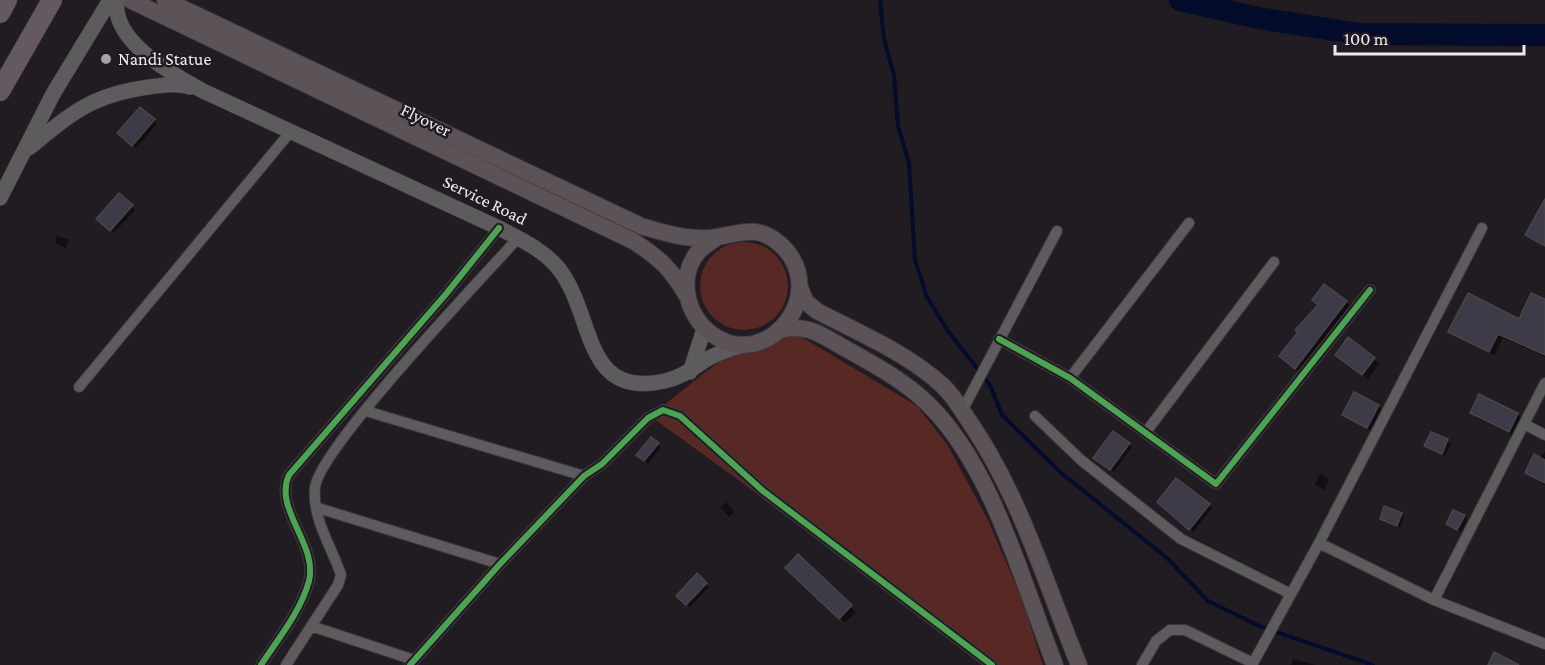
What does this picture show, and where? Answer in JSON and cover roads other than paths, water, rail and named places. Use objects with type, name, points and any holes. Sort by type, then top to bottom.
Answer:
[{"type":"highway","points":[[0,13],[7,0]]},
{"type":"highway","points":[[0,91],[52,0]]},
{"type":"main road","name":"Service Road","points":[[0,198],[53,94],[110,0]]},
{"type":"main road","name":"Service Road","points":[[117,0],[116,9],[122,26],[137,45],[163,68],[203,91],[292,130],[499,228],[541,252],[559,270],[575,297],[598,360],[610,374],[626,383],[645,384],[665,381],[690,372],[710,358],[744,344]]},
{"type":"main road","name":"Flyover","points":[[130,0],[637,234],[717,237]]},
{"type":"main road","name":"Flyover","points":[[165,0],[637,234],[670,269],[687,297]]},
{"type":"main road","name":"Service Road","points":[[24,152],[72,112],[97,98],[159,86],[182,85],[203,91]]},
{"type":"main road","points":[[749,231],[780,244],[791,256],[798,272],[800,288],[798,304],[791,319],[764,340],[744,344],[717,338],[704,329],[690,309],[687,297],[687,273],[698,252],[717,237],[733,232],[749,231]]},
{"type":"main road","points":[[800,288],[806,302],[817,311],[902,357],[943,386],[962,411],[988,449],[1013,496],[1079,665]]},
{"type":"main road","points":[[778,330],[795,326],[810,329],[889,373],[929,406],[972,460],[1000,518],[1055,665]]},
{"type":"main road","points":[[690,372],[704,329]]},
{"type":"street","points":[[79,387],[292,130]]},
{"type":"street","points":[[1070,378],[1189,223]]},
{"type":"street","points":[[261,665],[290,622],[309,580],[304,543],[285,497],[284,485],[289,475],[446,294],[499,228]]},
{"type":"street","points":[[1142,665],[1156,641],[1170,630],[1185,630],[1253,664],[1319,543],[1482,228]]},
{"type":"street","points":[[962,411],[1057,231]]},
{"type":"street","points":[[286,665],[338,585],[341,575],[325,537],[318,508],[315,488],[320,472],[366,411],[518,238]]},
{"type":"street","points":[[1146,432],[1274,262]]},
{"type":"street","points":[[999,339],[1070,378],[1216,484],[1370,290]]},
{"type":"street","points":[[1434,600],[1545,383]]},
{"type":"street","points":[[311,626],[412,662],[500,564],[584,476],[602,464],[641,424],[663,410],[680,417],[763,491],[992,665]]},
{"type":"street","points":[[366,411],[584,476]]},
{"type":"street","points":[[1035,416],[1081,460],[1181,539],[1291,594]]},
{"type":"street","points":[[1524,424],[1545,435]]},
{"type":"street","points":[[318,508],[500,564]]},
{"type":"street","points":[[1319,543],[1434,600],[1545,644]]},
{"type":"waterway","points":[[880,0],[884,39],[894,75],[898,126],[909,163],[915,260],[927,297],[948,331],[990,385],[1002,415],[1060,472],[1167,558],[1208,601],[1259,626],[1373,665]]},
{"type":"waterway","points":[[1180,0],[1258,18],[1360,34],[1545,35]]},
{"type":"place","name":"Nandi Statue","points":[[106,59]]}]
